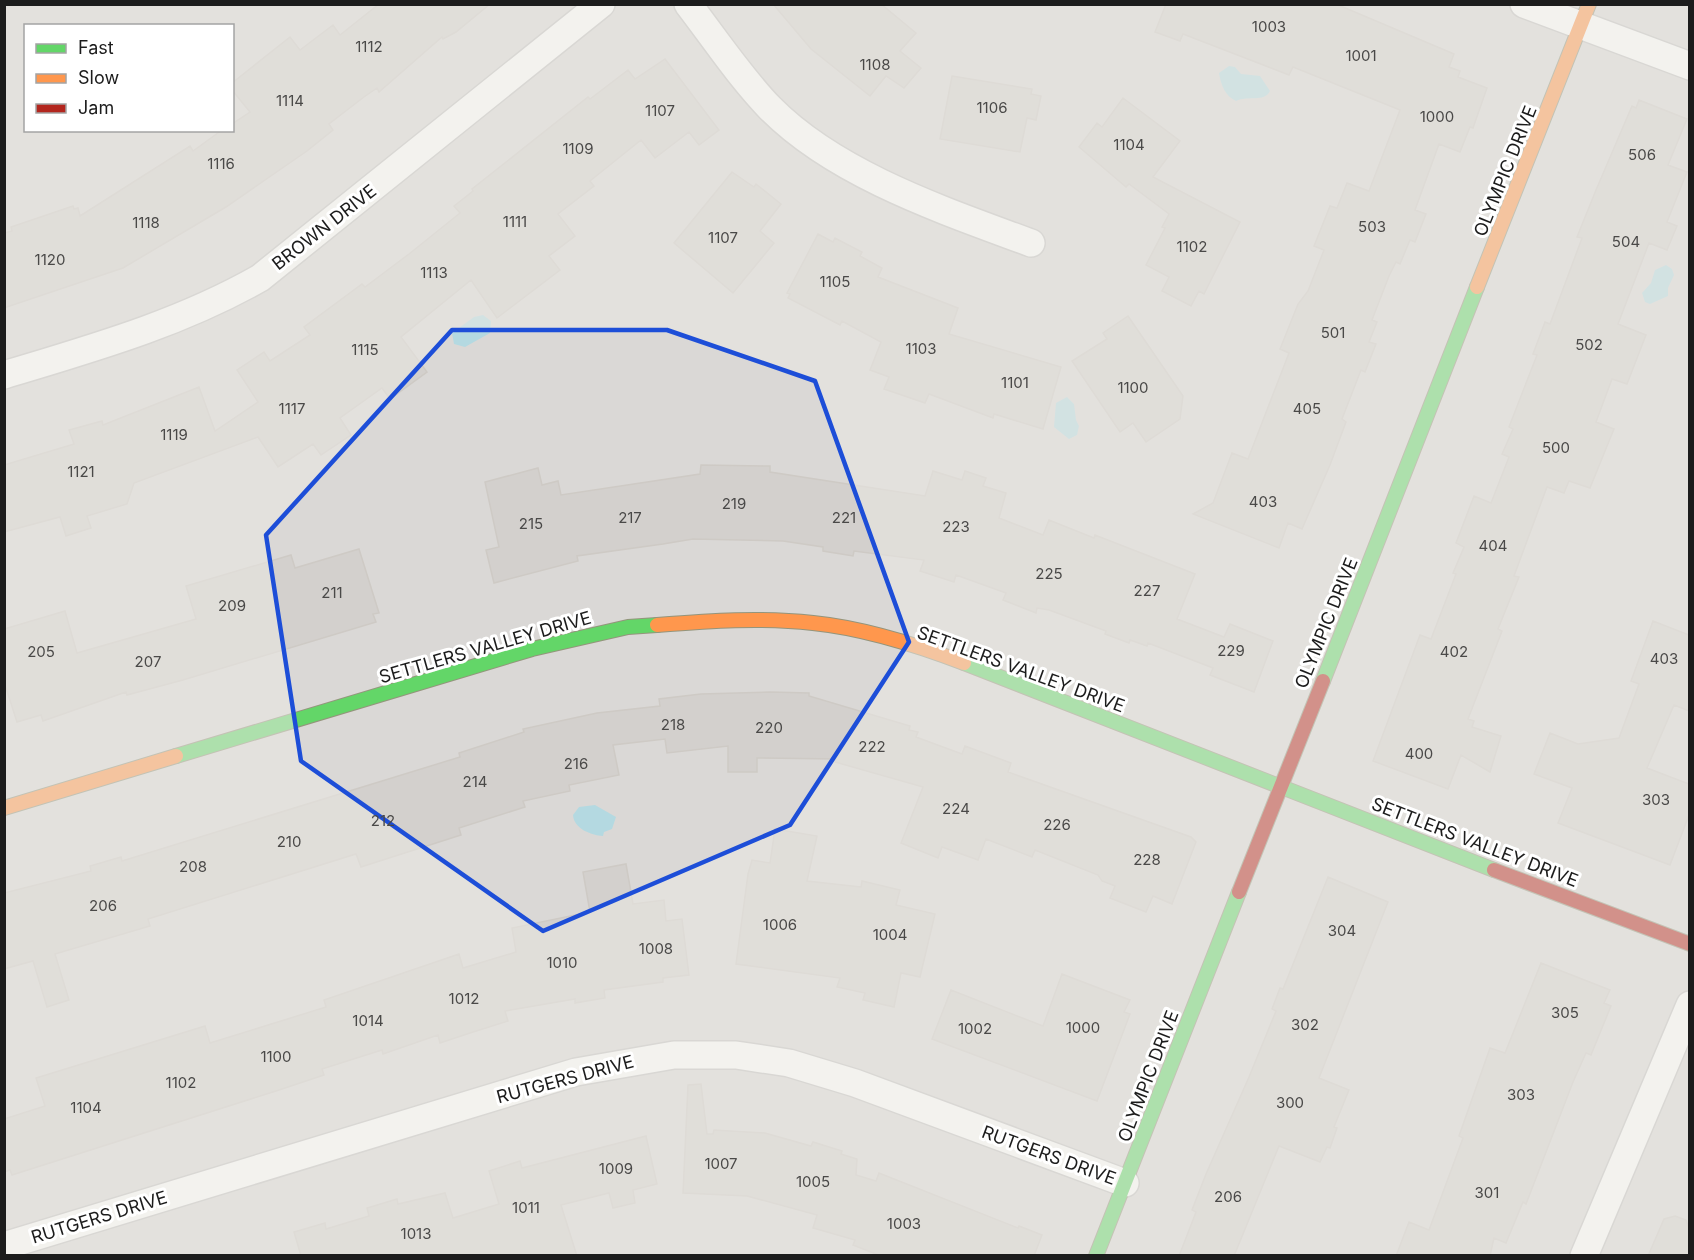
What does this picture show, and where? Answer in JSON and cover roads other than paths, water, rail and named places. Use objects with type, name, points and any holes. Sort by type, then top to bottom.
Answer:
[{"type":"street","name":"BROWN DRIVE","points":[[4,375],[136,335],[217,302],[260,278],[601,4]]},
{"type":"street","points":[[688,4],[771,108],[815,145],[918,200],[1031,243]]},
{"type":"street","points":[[1524,4],[1585,15],[1689,66]]},
{"type":"street","name":"OLYMPIC DRIVE","points":[[1096,1256],[1585,15]]},
{"type":"street","name":"SETTLERS VALLEY DRIVE","points":[[4,808],[532,648],[628,627],[728,619],[814,623],[879,637],[953,658],[1280,788],[1689,944]]},
{"type":"street","points":[[1584,1256],[1689,1005]]},
{"type":"street","name":"RUTGERS DRIVE","points":[[4,1246],[576,1072],[674,1054],[736,1055],[800,1066],[855,1083],[1125,1183]]},
{"type":"water","points":[[1229,66],[1235,67],[1241,74],[1260,76],[1270,91],[1260,98],[1236,101],[1232,99],[1224,90],[1219,73]]},
{"type":"water","points":[[1666,265],[1672,269],[1674,275],[1668,288],[1668,296],[1650,304],[1645,302],[1642,293],[1651,283],[1655,270]]},
{"type":"water","points":[[483,315],[491,321],[490,333],[465,347],[454,344],[452,333],[474,317]]},
{"type":"water","points":[[1067,397],[1074,404],[1079,426],[1077,435],[1069,439],[1054,427],[1056,403]]},
{"type":"water","points":[[595,805],[616,817],[612,829],[604,832],[603,836],[580,828],[574,820],[573,815],[579,807]]}]
